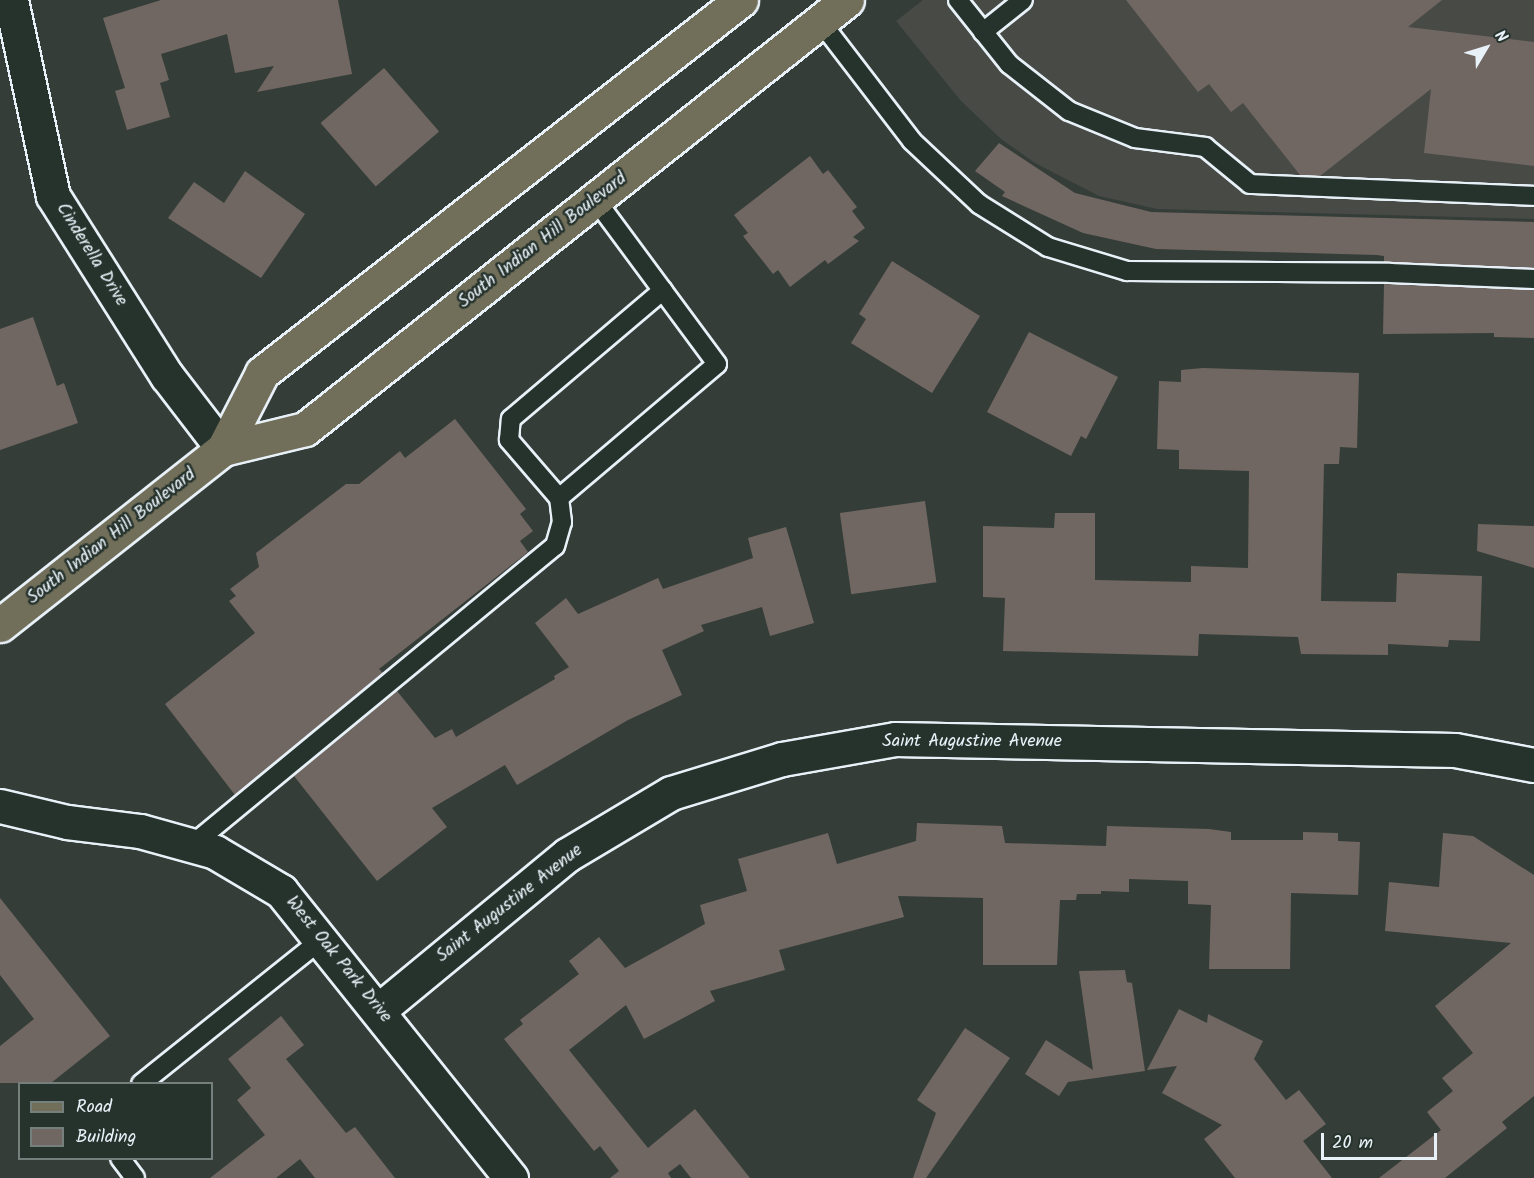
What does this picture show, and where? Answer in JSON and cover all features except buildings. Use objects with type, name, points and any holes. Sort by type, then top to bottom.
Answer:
[{"type":"main road","name":"South Indian Hill Boulevard","points":[[223,449],[262,373],[741,0]]},
{"type":"main road","name":"South Indian Hill Boulevard","points":[[0,625],[223,449],[304,429],[847,0]]},
{"type":"street","name":"Cinderella Drive","points":[[11,0],[53,196],[167,376],[223,449]]},
{"type":"street","name":"Saint Augustine Avenue","points":[[379,1010],[567,855],[671,793],[782,759],[896,739],[1455,750],[1534,765]]},
{"type":"street","name":"West Oak Park Drive","points":[[0,806],[66,822],[140,831],[215,852],[281,891],[379,1010],[511,1178]]},
{"type":"lane","points":[[958,0],[1009,64],[1070,111],[1135,138],[1206,147],[1250,184],[1534,196]]},
{"type":"lane","points":[[982,32],[1023,0]]},
{"type":"lane","points":[[820,21],[912,141],[979,204],[1048,247],[1126,271],[1390,273],[1534,279]]},
{"type":"lane","points":[[559,498],[717,363],[595,199]]},
{"type":"lane","points":[[192,846],[555,546],[562,522],[559,498],[509,440],[511,419],[663,290]]},
{"type":"lane","points":[[142,1082],[321,940]]},
{"type":"lane","points":[[122,1160],[135,1178]]},
{"type":"shaded area","points":[[923,0],[1534,0],[1534,219],[1157,209],[1099,196],[1035,163],[1001,139],[961,101],[896,21]]}]
